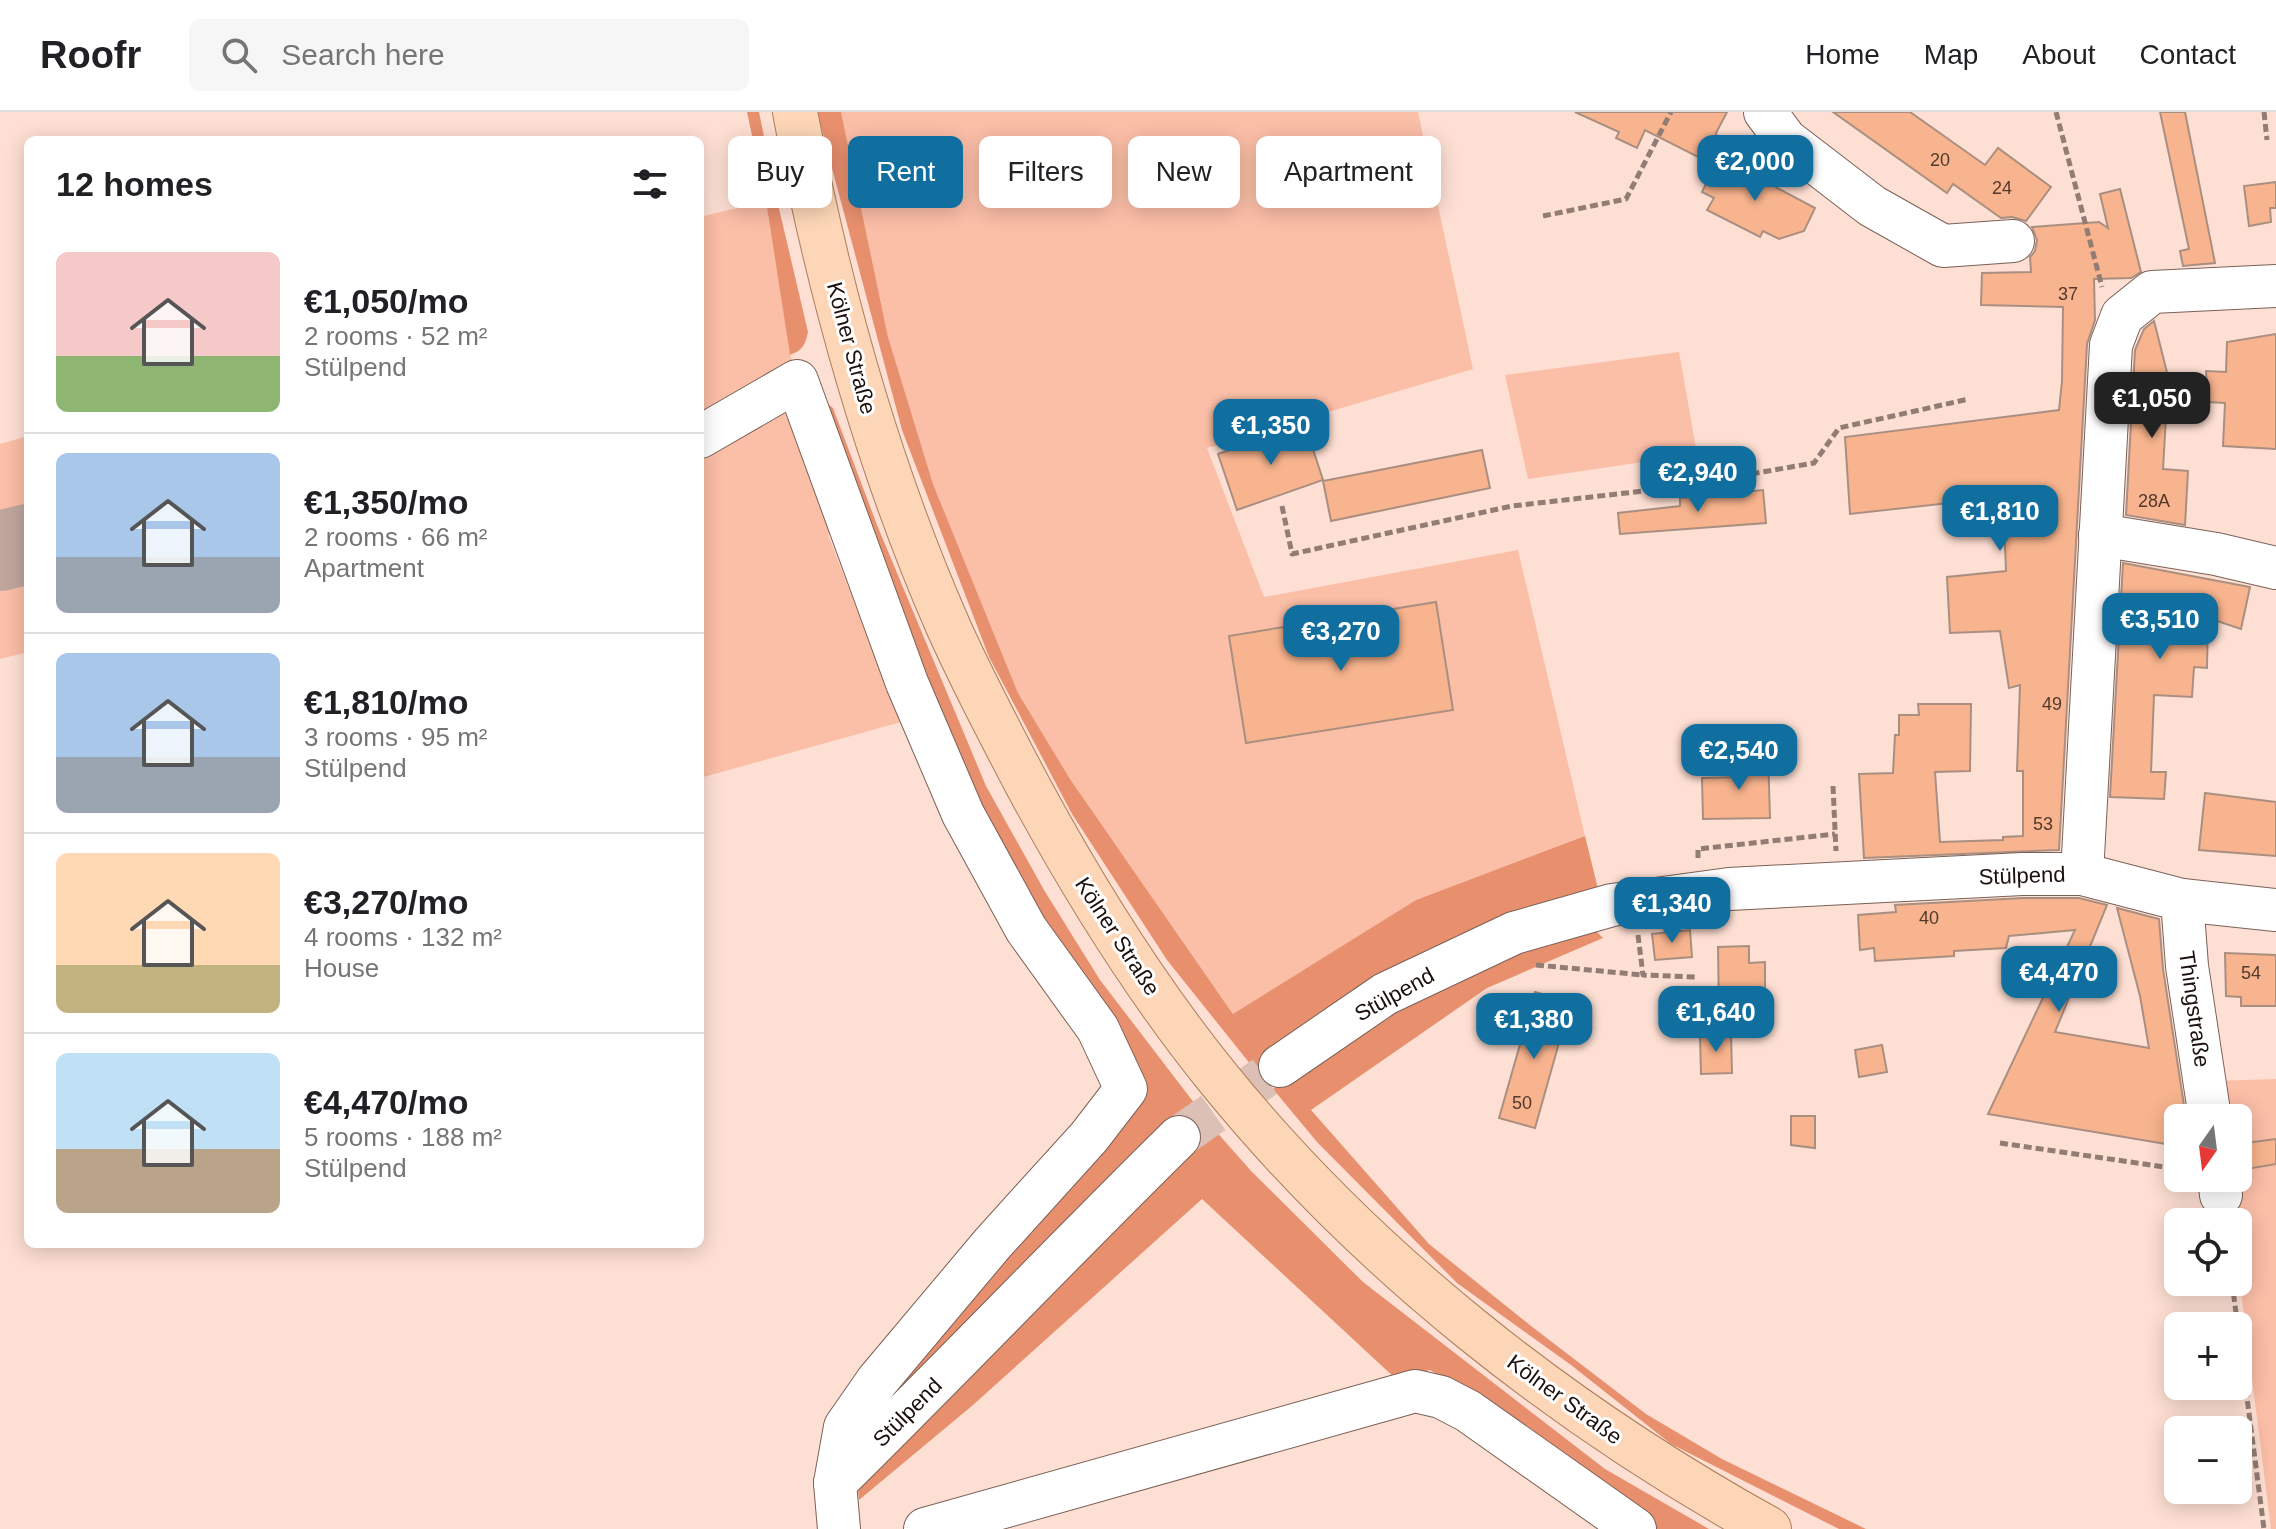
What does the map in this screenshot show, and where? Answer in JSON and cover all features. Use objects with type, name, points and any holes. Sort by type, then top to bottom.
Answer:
[{"type":"main road","name":"Kölner Straße","points":[[795,112],[851,354],[887,469],[948,628],[1068,861],[1152,989],[1218,1078],[1288,1157],[1418,1283],[1487,1342],[1560,1398],[1635,1449],[1769,1529]]},
{"type":"street","points":[[1765,112],[1786,140],[1872,206],[1943,246],[2013,241]]},
{"type":"street","points":[[2122,316],[2152,292],[2276,286]]},
{"type":"street","name":"Stülpend","points":[[1280,1066],[1385,994],[1514,933],[1623,904],[1729,889],[2022,874],[2082,874],[2111,345],[2122,316]]},
{"type":"street","points":[[704,435],[797,381],[907,683],[963,814],[1026,929],[1098,1029],[1126,1089],[1089,1137],[993,1243],[877,1381],[845,1427],[835,1483],[839,1529]]},
{"type":"street","points":[[2100,535],[2216,554],[2276,568]]},
{"type":"street","points":[[2082,874],[2182,900],[2276,910]]},
{"type":"street","name":"Thingstraße","points":[[2182,900],[2187,966],[2208,1104]]},
{"type":"street","name":"Stülpend","points":[[835,1483],[1179,1137]]},
{"type":"street","points":[[925,1529],[1415,1391],[1441,1397],[1468,1411],[1635,1529]]},
{"type":"path","points":[[1543,216],[1626,199],[1671,112]]},
{"type":"path","points":[[2056,112],[2105,299],[2122,316]]},
{"type":"path","points":[[2264,112],[2267,140]]},
{"type":"path","points":[[1282,506],[1292,554],[1512,506],[1670,488],[1814,463],[1839,428],[1969,399]]},
{"type":"path","points":[[1833,786],[1837,884]]},
{"type":"path","points":[[1701,893],[1698,849],[1835,834]]},
{"type":"path","points":[[1623,904],[1643,975]]},
{"type":"path","points":[[1524,964],[1695,977]]},
{"type":"path","points":[[2000,1143],[2164,1167]]},
{"type":"path","points":[[2234,1296],[2264,1529]]},
{"type":"shaded area","points":[[747,112],[759,112],[764,136],[752,136]]},
{"type":"shaded area","points":[[817,112],[841,112],[848,146],[848,208],[861,208],[888,337],[933,484],[1018,693],[1070,779],[1233,1014],[1416,900],[1585,836],[1600,897],[1394,981],[1255,1070],[1167,960],[1072,814],[989,657],[902,430],[832,168],[832,136],[823,136]]},
{"type":"shaded area","points":[[841,112],[1418,112],[1423,136],[1256,136],[1256,208],[1439,208],[1473,369],[1207,448],[1264,597],[1518,550],[1585,836],[1416,900],[1234,1015],[1070,779],[1018,693],[933,484],[888,337],[861,208],[963,208],[963,136],[848,136],[848,146]]},
{"type":"shaded area","points":[[737,208],[767,208],[790,354],[848,521],[828,535],[901,722],[704,777],[704,216]]},
{"type":"shaded area","points":[[767,208],[779,208],[808,332],[803,346],[790,355]]},
{"type":"shaded area","points":[[1679,352],[1697,454],[1528,479],[1505,375]]},
{"type":"shaded area","points":[[827,403],[833,408],[877,525],[986,786],[1044,890],[1100,980],[1198,1108],[847,1450],[1143,1085],[1094,1013],[939,735]]},
{"type":"shaded area","points":[[24,437],[24,653],[0,659],[0,444]]},
{"type":"shaded area","points":[[1589,924],[1603,938],[1487,988],[1311,1110],[1429,1244],[1646,1414],[1722,1459],[1866,1529],[1839,1529],[1671,1444],[1571,1365],[1457,1283],[1317,1142],[1273,1089],[1424,981]]},
{"type":"shaded area","points":[[2276,1079],[2276,1529],[2271,1529],[2252,1379],[2252,1312],[2244,1312],[2242,1296],[2252,1296],[2252,1208],[2230,1208],[2229,1192],[2252,1192],[2252,1104],[2217,1104],[2214,1081]]},
{"type":"shaded area","points":[[1206,1120],[1252,1172],[1363,1282],[1605,1469],[1709,1529],[1649,1529],[1468,1394],[1430,1370],[1396,1379],[1202,1199],[973,1405],[859,1500],[858,1488],[1024,1303]]},
{"type":"building","points":[[1575,112],[1727,112],[1706,161],[1645,130],[1637,148],[1616,138],[1619,132]]},
{"type":"building","points":[[1833,112],[1910,112],[1985,165],[1998,148],[2051,187],[2026,221],[2001,218],[1953,184],[1947,193]]},
{"type":"building","points":[[2160,112],[2185,112],[2215,263],[2183,266],[2180,251],[2189,249]]},
{"type":"building","points":[[1719,157],[1815,208],[1804,231],[1779,239],[1763,231],[1760,237],[1707,210],[1714,198],[1702,192]]},
{"type":"building","points":[[2276,182],[2276,208],[2270,208],[2271,222],[2249,226],[2244,186]]},
{"type":"building","points":[[2120,189],[2141,272],[2131,278],[2094,279],[2095,320],[2087,344],[2059,850],[1864,858],[1859,774],[1893,773],[1899,715],[1919,715],[1918,704],[1971,704],[1970,771],[1935,772],[1940,842],[2003,840],[2003,837],[2023,836],[2023,771],[2017,771],[2020,685],[2009,688],[2000,631],[1950,633],[1947,577],[2006,571],[2003,497],[1850,514],[1845,437],[2059,410],[2063,307],[1981,305],[1982,273],[2031,272],[2030,257],[2037,240],[2032,227],[2099,222],[2108,228],[2100,194]]},
{"type":"building","points":[[2154,321],[2174,400],[2167,400],[2163,469],[2188,471],[2185,525],[2126,515],[2135,350],[2144,329]]},
{"type":"building","points":[[2276,334],[2276,449],[2223,446],[2225,403],[2208,402],[2206,371],[2226,372],[2227,342]]},
{"type":"building","points":[[1305,425],[1323,480],[1237,510],[1218,454]]},
{"type":"building","points":[[1482,450],[1490,488],[1331,521],[1323,481]]},
{"type":"building","points":[[1763,490],[1766,523],[1620,534],[1618,513],[1680,506],[1680,498]]},
{"type":"building","points":[[2123,563],[2250,587],[2241,629],[2208,618],[2207,668],[2194,667],[2192,697],[2154,695],[2151,772],[2166,772],[2164,799],[2110,797]]},
{"type":"building","points":[[1436,602],[1453,710],[1246,743],[1229,636]]},
{"type":"building","points":[[1743,754],[1768,754],[1770,818],[1703,819],[1702,778],[1743,777]]},
{"type":"building","points":[[2205,793],[2276,802],[2276,856],[2199,850]]},
{"type":"building","points":[[2079,898],[2107,905],[2055,1032],[2149,1048],[2140,996],[2117,908],[2159,919],[2163,969],[2184,1104],[2164,1104],[2164,1144],[1988,1114],[2075,930],[2009,936],[2006,948],[1954,951],[1954,956],[1875,961],[1874,948],[1860,950],[1858,915],[1896,912],[1895,905]]},
{"type":"building","points":[[1690,930],[1692,957],[1655,960],[1652,934]]},
{"type":"building","points":[[1749,946],[1749,963],[1765,962],[1765,1011],[1719,1011],[1718,947]]},
{"type":"building","points":[[2225,953],[2276,955],[2276,1006],[2241,1006],[2241,997],[2226,996]]},
{"type":"building","points":[[1535,992],[1567,1001],[1563,1016],[1566,1018],[1535,1128],[1499,1118]]},
{"type":"building","points":[[1700,1034],[1731,1034],[1732,1073],[1701,1074]]},
{"type":"building","points":[[1882,1045],[1887,1072],[1859,1077],[1855,1050]]},
{"type":"building","points":[[1791,1116],[1815,1116],[1815,1148],[1791,1145]]},
{"type":"building","points":[[2276,1139],[2276,1164],[2252,1168],[2252,1142]]},
{"type":"taxiway","points":[[0,551],[24,545]]},
{"type":"tunnel","points":[[1179,1137],[1280,1066]]}]
